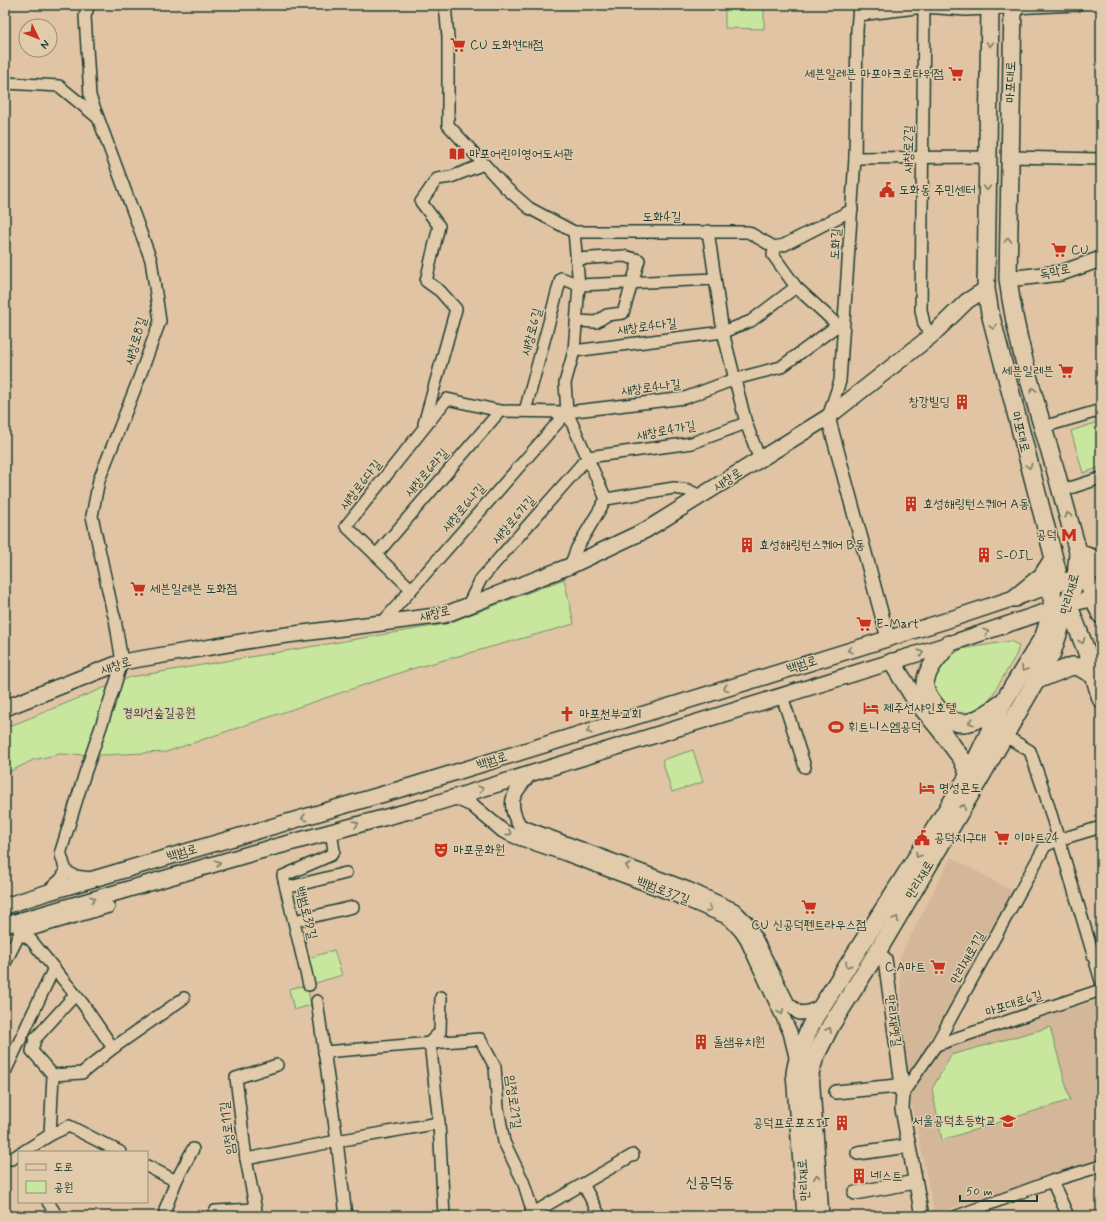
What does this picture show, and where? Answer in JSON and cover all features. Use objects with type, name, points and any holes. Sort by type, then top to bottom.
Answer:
[{"type":"main road","name":"마포대로","points":[[990,6],[986,289],[990,314],[1053,559],[1068,580],[1097,598],[1101,615]]},
{"type":"main road","name":"마포대로","points":[[1013,6],[1008,279],[1011,305],[1078,553],[1068,580],[1068,604],[1089,658],[1101,699]]},
{"type":"main road","name":"독막로","points":[[1008,279],[1061,273],[1101,259]]},
{"type":"main road","name":"새창로","points":[[5,708],[122,662],[264,638],[444,615],[570,566],[646,530],[828,417],[931,336],[967,301],[986,289]]},
{"type":"main road","points":[[1078,553],[1101,561]]},
{"type":"main road","points":[[1015,598],[1042,576],[1053,559]]},
{"type":"main road","name":"백범로","points":[[12,904],[411,786],[888,638],[1101,569]]},
{"type":"main road","name":"만리재로","points":[[820,1216],[803,1085],[795,1073],[804,1039],[815,1017],[968,775],[1004,701],[1044,636],[1052,610],[1068,580]]},
{"type":"main road","name":"백범로","points":[[14,926],[331,831],[420,808],[950,644],[1068,604],[1097,598]]},
{"type":"main road","name":"만리재로","points":[[806,1216],[803,1085],[810,1072],[820,1045],[876,954],[1037,680],[1052,653],[1068,604]]},
{"type":"main road","points":[[950,644],[936,660],[929,672],[925,684],[928,696],[945,717],[955,722],[965,724],[974,722],[1004,701]]},
{"type":"main road","points":[[892,662],[915,699],[940,728],[962,759],[968,775]]},
{"type":"main road","points":[[1037,680],[1072,666],[1079,667],[1095,676]]},
{"type":"main road","points":[[654,711],[646,720],[648,729],[662,733]]},
{"type":"main road","points":[[411,786],[404,796],[406,804],[420,808]]},
{"type":"main road","points":[[12,904],[14,908],[14,926]]},
{"type":"street","name":"새창로8길","points":[[88,5],[85,16],[90,96],[151,260],[160,321],[138,382],[99,480],[92,516],[115,619],[122,662]]},
{"type":"street","name":"도화4길","points":[[445,5],[448,37],[448,125],[506,188],[529,208],[574,232],[748,232],[774,247]]},
{"type":"street","points":[[859,10],[924,7],[966,10],[990,6],[1035,8],[1077,5]]},
{"type":"street","name":"새창로2길","points":[[924,7],[921,310],[924,324],[931,336]]},
{"type":"street","name":"도화길","points":[[828,417],[840,381],[841,328],[852,210],[855,158],[857,30],[859,10]]},
{"type":"street","points":[[5,83],[59,86],[99,119]]},
{"type":"street","points":[[855,158],[988,157]]},
{"type":"street","points":[[1010,157],[1101,159]]},
{"type":"street","name":"새창로6다길","points":[[423,429],[456,310],[440,291],[426,281],[439,226],[421,202],[437,179],[451,177],[484,164]]},
{"type":"street","points":[[735,379],[781,367],[841,328],[796,287],[773,255],[774,247],[784,245],[852,210]]},
{"type":"street","points":[[708,231],[723,332],[746,423],[760,460]]},
{"type":"street","points":[[574,232],[579,285],[574,351],[565,383],[567,412],[606,499]]},
{"type":"street","points":[[576,259],[624,256],[639,260],[623,313],[607,315],[596,322],[577,321]]},
{"type":"street","name":"새창로6길","points":[[526,411],[561,278],[579,285]]},
{"type":"street","points":[[579,285],[715,279]]},
{"type":"street","name":"새창로4다길","points":[[574,351],[723,332],[751,321],[796,287]]},
{"type":"street","name":"새창로4나길","points":[[567,412],[685,398],[735,379]]},
{"type":"street","name":"새창로6다길","points":[[411,589],[346,526],[446,399],[500,410],[567,412]]},
{"type":"street","name":"새창로6라길","points":[[376,554],[500,410]]},
{"type":"street","name":"마포대로","points":[[1043,427],[1101,410]]},
{"type":"street","name":"새창로6나길","points":[[382,623],[567,412]]},
{"type":"street","points":[[828,417],[888,638]]},
{"type":"street","name":"새창로4가길","points":[[588,457],[692,443],[746,423]]},
{"type":"street","name":"새창로6가길","points":[[468,605],[481,579],[588,457]]},
{"type":"street","points":[[1061,491],[1101,478]]},
{"type":"street","points":[[606,499],[674,488],[688,490],[702,496]]},
{"type":"street","points":[[570,566],[577,548],[606,499]]},
{"type":"street","points":[[66,871],[61,856],[61,851],[122,662]]},
{"type":"street","points":[[782,696],[805,767]]},
{"type":"street","points":[[1004,735],[1030,751],[1045,794],[1101,981]]},
{"type":"street","name":"백범로37길","points":[[531,773],[517,789],[512,803],[514,816],[520,826],[688,889],[734,910],[741,915],[748,924],[788,1004],[799,1013],[809,1012],[822,1006]]},
{"type":"street","name":"백범로37길","points":[[454,797],[472,804],[503,830],[516,837],[670,893],[729,918],[742,930],[763,973],[790,1032],[797,1061]]},
{"type":"street","points":[[1058,840],[1101,827]]},
{"type":"street","name":"백범로39길","points":[[310,985],[283,876],[331,855],[334,851],[331,831]]},
{"type":"street","name":"만리재로1길","points":[[902,1092],[936,1045],[1045,846],[1058,840]]},
{"type":"street","name":"백범로","points":[[44,894],[57,884],[66,871],[75,876],[95,879]]},
{"type":"street","points":[[286,888],[346,873]]},
{"type":"street","points":[[14,926],[109,907]]},
{"type":"street","points":[[294,921],[353,907]]},
{"type":"street","points":[[5,963],[14,926]]},
{"type":"street","points":[[14,926],[31,940],[54,968],[83,1004],[114,1048]]},
{"type":"street","name":"만리재옛길","points":[[876,954],[885,959],[902,1092],[902,1109],[922,1216]]},
{"type":"street","points":[[5,1072],[54,968]]},
{"type":"street","name":"마포대로6길","points":[[936,1045],[1101,990]]},
{"type":"street","points":[[50,1135],[53,1075],[32,1051],[35,1040],[75,995]]},
{"type":"street","points":[[324,1052],[430,1042],[440,1032],[441,997]]},
{"type":"street","points":[[53,1075],[82,1073],[184,998]]},
{"type":"street","points":[[317,1001],[346,1216]]},
{"type":"street","name":"임정로21길","points":[[430,1042],[480,1039],[495,1067],[498,1108],[504,1142],[523,1181],[532,1215]]},
{"type":"street","points":[[430,1042],[438,1123],[444,1216]]},
{"type":"street","name":"임정로11길","points":[[256,1213],[246,1159],[236,1078],[277,1065]]},
{"type":"street","points":[[836,1092],[897,1086],[902,1092]]},
{"type":"street","points":[[246,1159],[438,1123]]},
{"type":"street","points":[[25,1151],[50,1135],[70,1126],[118,1151]]},
{"type":"street","points":[[858,1153],[908,1146]]},
{"type":"street","points":[[166,1213],[176,1181],[193,1149]]},
{"type":"street","points":[[532,1215],[633,1155]]},
{"type":"street","points":[[957,1216],[1101,1166]]},
{"type":"street","points":[[148,1167],[176,1181]]},
{"type":"street","points":[[855,1193],[915,1182]]},
{"type":"street","points":[[1052,1182],[1068,1216]]},
{"type":"street","points":[[583,1184],[600,1216]]},
{"type":"street","points":[[49,1203],[57,1216]]},
{"type":"street","points":[[212,1216],[215,1212],[256,1213]]},
{"type":"shaded area","points":[[951,857],[1012,891],[911,1077],[907,1076],[899,959]]},
{"type":"shaded area","name":"서울공덕초등학교","points":[[1097,1001],[1101,1012],[1101,1162],[934,1213],[910,1094],[939,1047]]},
{"type":"green space","points":[[725,5],[764,5],[764,29],[725,28]]},
{"type":"green space","points":[[1101,421],[1101,467],[1083,473],[1071,431]]},
{"type":"green space","name":"경의선숲길공원","points":[[564,579],[574,624],[408,670],[166,752],[101,755],[59,754],[33,760],[5,774],[5,728],[131,677],[446,624]]},
{"type":"green space","points":[[1011,641],[1019,646],[1016,655],[986,706],[967,720],[937,703],[932,682],[938,669],[947,658],[962,649]]},
{"type":"green space","points":[[693,750],[703,782],[672,792],[662,760]]},
{"type":"green space","points":[[334,950],[342,975],[312,984],[306,959]]},
{"type":"green space","points":[[307,985],[311,1005],[294,1010],[289,989]]},
{"type":"green space","points":[[1050,1027],[1070,1100],[942,1140],[932,1089],[951,1055]]},
{"type":"place","name":"CU 도화현대점","points":[[458,45]]},
{"type":"place","name":"세븐일레븐 마포아크로타워점","points":[[956,74]]},
{"type":"place","name":"마포어린이영어도서관","points":[[457,154]]},
{"type":"place","name":"도화동 주민센터","points":[[887,190]]},
{"type":"place","name":"CU","points":[[1059,250]]},
{"type":"place","name":"세븐일레븐","points":[[1066,371]]},
{"type":"place","name":"창강빌딩","points":[[962,402]]},
{"type":"place","name":"효성해링턴스퀘어 A동","points":[[911,504]]},
{"type":"place","name":"공덕","points":[[1069,535]]},
{"type":"place","name":"효성해링턴스퀘어 B동","points":[[747,545]]},
{"type":"place","name":"S-OIL","points":[[984,555]]},
{"type":"place","name":"세븐일레븐 도화점","points":[[138,589]]},
{"type":"place","name":"E-Mart","points":[[864,624]]},
{"type":"place","name":"제주선샤인호텔","points":[[871,708]]},
{"type":"place","name":"마포천부교회","points":[[567,714]]},
{"type":"place","name":"휘트니스엠공덕","points":[[836,727]]},
{"type":"place","name":"명성콘도","points":[[927,788]]},
{"type":"place","name":"공덕지구대","points":[[922,838]]},
{"type":"place","name":"이마트24","points":[[1002,838]]},
{"type":"place","name":"마포문화원","points":[[441,850]]},
{"type":"place","name":"CU 신공덕펜트라우스점","points":[[809,907]]},
{"type":"place","name":"C.A마트","points":[[938,967]]},
{"type":"place","name":"돌샘유치원","points":[[701,1042]]},
{"type":"place","name":"서울공덕초등학교","points":[[1008,1121]]},
{"type":"place","name":"공덕프로포즈II","points":[[842,1123]]},
{"type":"place","name":"네스트","points":[[859,1176]]},
{"type":"district","name":"신공덕동","points":[[710,1183]]}]
